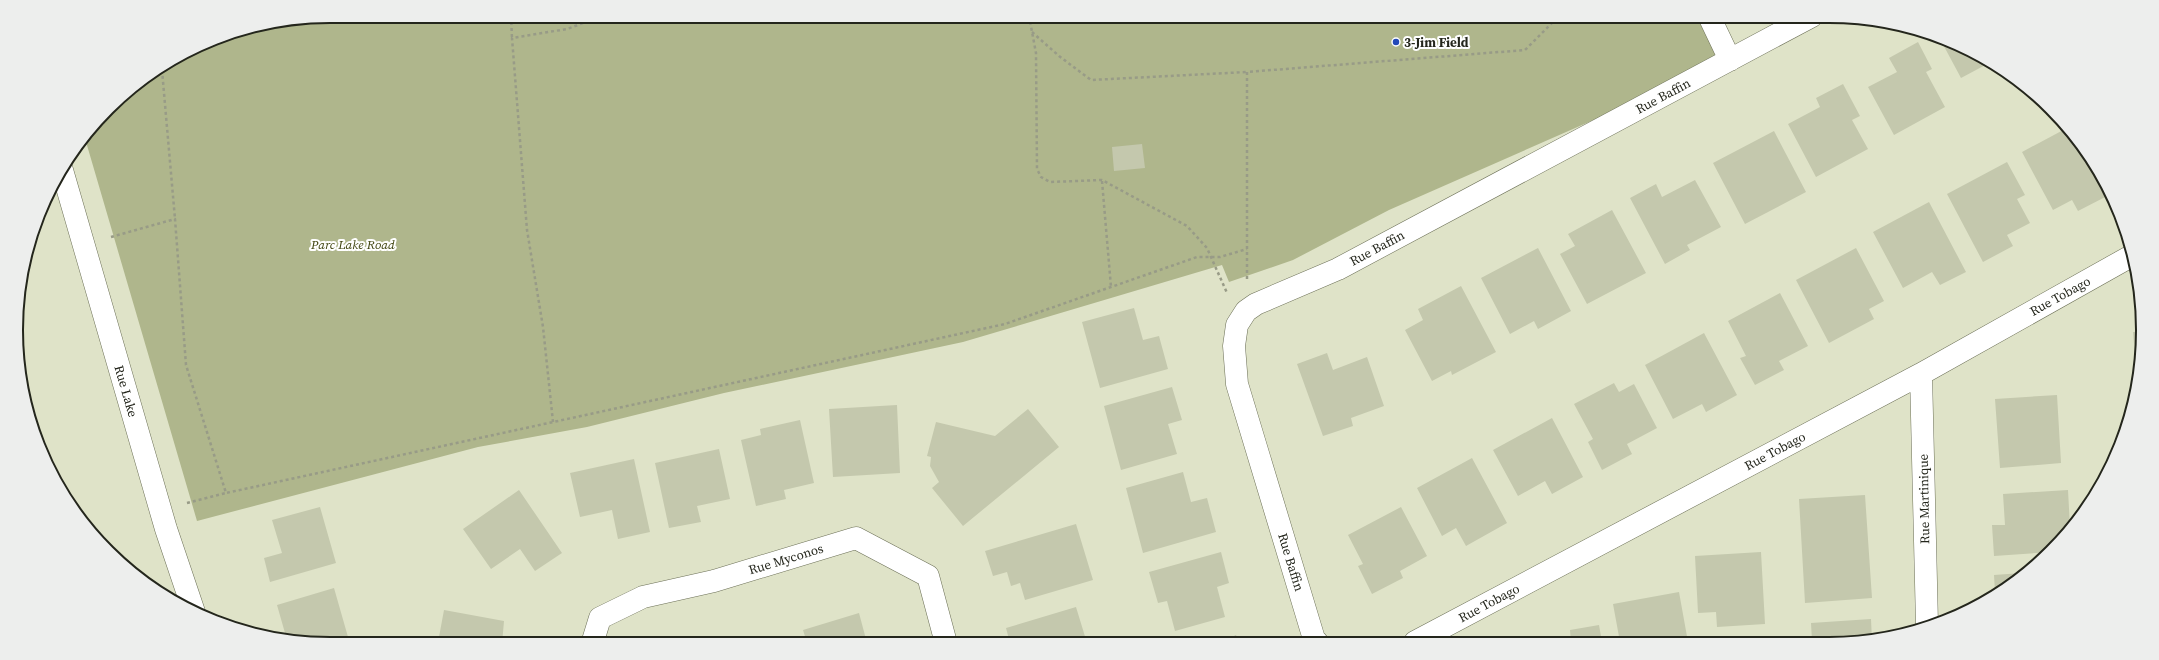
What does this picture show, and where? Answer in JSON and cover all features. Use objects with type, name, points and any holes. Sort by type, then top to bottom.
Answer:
[{"type":"street","points":[[1713,23],[1730,60]]},
{"type":"street","name":"Rue Baffin","points":[[1313,637],[1237,384],[1234,346],[1237,325],[1241,317],[1256,304],[1338,269],[1799,23]]},
{"type":"street","name":"Rue Lake","points":[[64,176],[166,529],[191,604]]},
{"type":"street","name":"Rue Tobago","points":[[1424,637],[1921,374],[2127,258]]},
{"type":"street","name":"Rue Martinique","points":[[1921,374],[1927,621]]},
{"type":"street","name":"Rue Myconos","points":[[594,637],[600,618],[643,597],[714,581],[856,538],[928,576],[944,637]]},
{"type":"path","points":[[511,23],[526,230],[542,327],[553,422]]},
{"type":"path","points":[[512,38],[567,29],[583,23]]},
{"type":"path","points":[[1030,23],[1036,53],[1037,169],[1041,177],[1050,182],[1102,180],[1187,226],[1202,241],[1235,312],[1241,317]]},
{"type":"path","points":[[1032,31],[1059,56],[1091,80],[1246,72],[1525,50],[1552,23]]},
{"type":"path","points":[[1246,72],[1247,279]]},
{"type":"path","points":[[162,73],[186,365],[226,492]]},
{"type":"path","points":[[1102,180],[1111,287]]},
{"type":"path","points":[[82,241],[110,238],[175,219]]},
{"type":"path","points":[[187,503],[226,492],[1005,324],[1197,258],[1247,250]]},
{"type":"green space","name":"Parc Lake Road","points":[[330,23],[1702,23],[1730,60],[1389,210],[1293,260],[1229,282],[1222,265],[963,342],[724,393],[587,427],[478,447],[197,521],[86,143],[113,113],[143,86],[176,64],[231,39],[270,29]]},
{"type":"building","points":[[1918,42],[1932,69],[1926,72],[1945,107],[1894,135],[1868,87],[1897,72],[1889,58]]},
{"type":"building","points":[[1943,45],[1984,65],[1961,78]]},
{"type":"building","points":[[1843,84],[1860,116],[1852,120],[1868,149],[1816,177],[1788,124],[1820,107],[1816,98]]},
{"type":"building","points":[[1774,131],[1806,192],[1745,224],[1713,163]]},
{"type":"building","points":[[2062,131],[2084,159],[2105,197],[2078,211],[2072,200],[2053,210],[2022,152]]},
{"type":"building","points":[[1142,144],[1145,168],[1114,171],[1112,147]]},
{"type":"building","points":[[2007,162],[2025,195],[2017,199],[2030,223],[2007,235],[2013,246],[1983,262],[1947,194]]},
{"type":"building","points":[[1695,180],[1721,227],[1687,245],[1690,250],[1665,264],[1630,198],[1656,184],[1662,197]]},
{"type":"building","points":[[1929,202],[1966,272],[1940,285],[1932,272],[1903,288],[1873,232]]},
{"type":"building","points":[[1612,210],[1646,273],[1587,304],[1560,254],[1575,246],[1568,234]]},
{"type":"building","points":[[1538,248],[1571,311],[1538,329],[1534,321],[1510,334],[1481,278]]},
{"type":"building","points":[[1856,248],[1884,301],[1869,309],[1874,319],[1829,343],[1796,280]]},
{"type":"building","points":[[1461,286],[1496,352],[1452,375],[1451,371],[1432,381],[1405,330],[1423,320],[1418,309]]},
{"type":"building","points":[[1780,293],[1808,346],[1779,361],[1784,370],[1755,385],[1740,358],[1746,356],[1728,321]]},
{"type":"building","points":[[1134,308],[1143,340],[1159,336],[1168,369],[1100,388],[1082,322]]},
{"type":"building","points":[[2133,332],[2136,332],[2135,353]]},
{"type":"building","points":[[1704,333],[1737,395],[1706,412],[1702,404],[1673,419],[1645,365]]},
{"type":"building","points":[[1327,353],[1333,370],[1367,357],[1384,406],[1351,418],[1353,426],[1323,436],[1297,364]]},
{"type":"building","points":[[1614,383],[1619,392],[1634,384],[1657,428],[1627,444],[1632,454],[1602,470],[1588,442],[1593,439],[1574,404]]},
{"type":"building","points":[[1172,387],[1182,420],[1168,424],[1177,454],[1121,470],[1104,406]]},
{"type":"building","points":[[2057,395],[2061,463],[2000,468],[1995,399]]},
{"type":"building","points":[[897,405],[900,473],[833,477],[829,409]]},
{"type":"building","points":[[1028,409],[1059,447],[963,526],[932,488],[939,482],[930,466],[931,457],[927,456],[936,422],[995,436]]},
{"type":"building","points":[[1552,418],[1583,477],[1552,494],[1545,481],[1518,496],[1493,450]]},
{"type":"building","points":[[800,420],[814,483],[784,490],[786,499],[756,506],[741,440],[761,435],[760,429]]},
{"type":"building","points":[[719,449],[730,499],[697,506],[701,522],[669,528],[655,463]]},
{"type":"building","points":[[1472,458],[1507,523],[1466,546],[1456,528],[1442,536],[1417,488]]},
{"type":"building","points":[[634,459],[650,532],[618,539],[612,510],[580,517],[570,473]]},
{"type":"building","points":[[1183,472],[1191,502],[1207,498],[1216,532],[1143,553],[1126,488]]},
{"type":"building","points":[[519,490],[562,553],[535,571],[520,549],[491,569],[463,529]]},
{"type":"building","points":[[2068,490],[2070,521],[2040,553],[1994,556],[1992,525],[2005,525],[2003,494]]},
{"type":"building","points":[[1865,495],[1872,598],[1805,603],[1799,499]]},
{"type":"building","points":[[320,507],[336,563],[270,582],[264,558],[282,553],[272,520]]},
{"type":"building","points":[[1401,507],[1427,556],[1400,571],[1403,578],[1372,594],[1358,566],[1363,564],[1348,535]]},
{"type":"building","points":[[1076,524],[1093,580],[1025,600],[1020,583],[1011,586],[1007,572],[993,576],[985,551]]},
{"type":"building","points":[[1221,552],[1229,583],[1217,587],[1225,617],[1175,631],[1167,601],[1158,603],[1149,572]]},
{"type":"building","points":[[1761,552],[1765,624],[1717,627],[1716,612],[1698,613],[1695,556]]},
{"type":"building","points":[[2017,573],[1995,588],[1994,575]]},
{"type":"building","points":[[334,588],[348,637],[310,636],[285,633],[277,605]]},
{"type":"building","points":[[1679,592],[1687,637],[1619,637],[1613,604]]},
{"type":"building","points":[[1076,607],[1085,637],[1008,637],[1006,628]]},
{"type":"building","points":[[444,610],[504,621],[503,637],[439,637]]},
{"type":"building","points":[[859,613],[865,637],[805,637],[803,630]]},
{"type":"building","points":[[1871,619],[1872,634],[1812,637],[1811,623]]},
{"type":"building","points":[[1599,625],[1601,637],[1571,637],[1570,630]]},
{"type":"place","name":"3-Jim Field","points":[[1396,42]]}]
